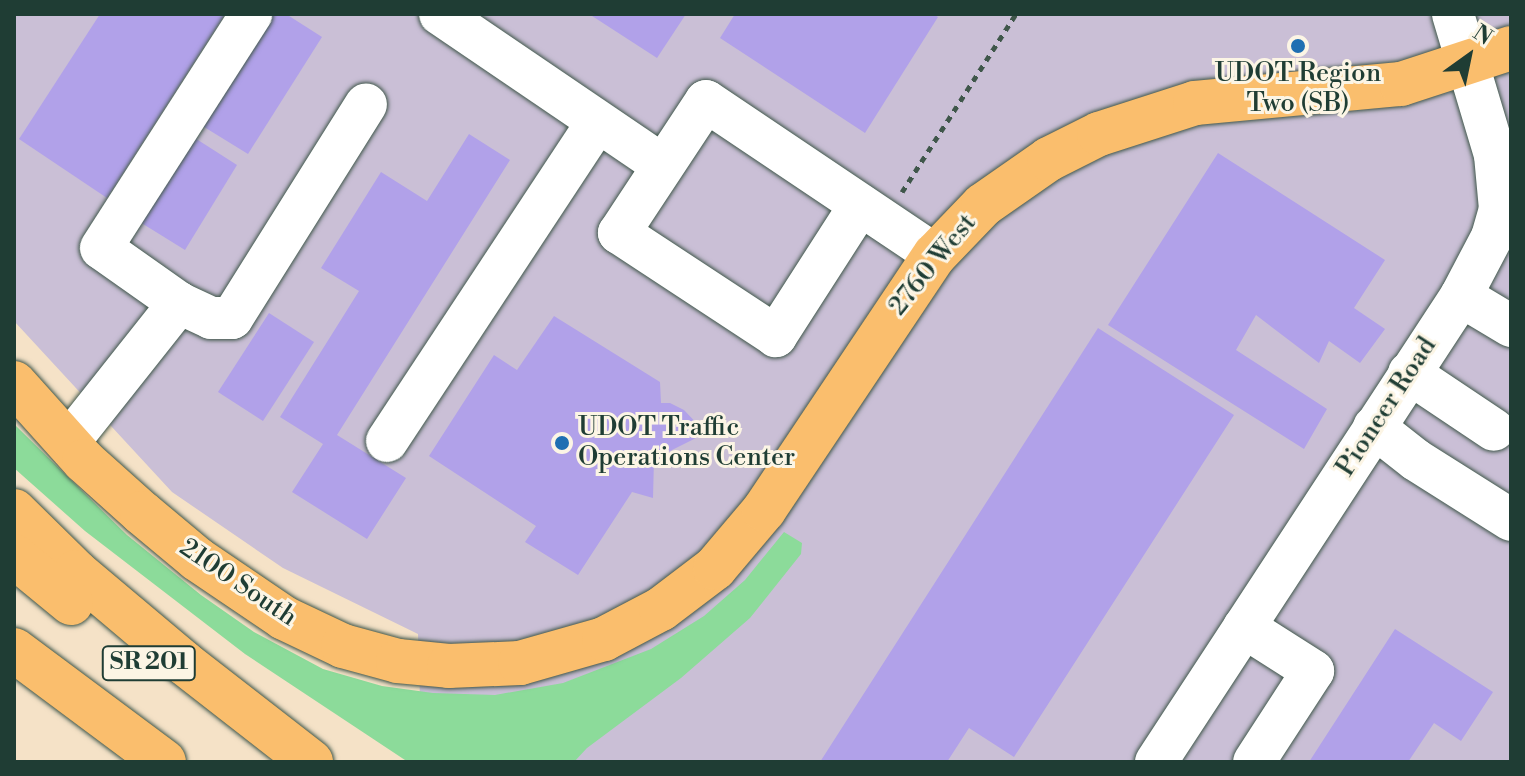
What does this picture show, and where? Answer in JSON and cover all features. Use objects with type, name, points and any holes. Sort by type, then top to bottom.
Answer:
[{"type":"main road","points":[[1468,64],[1511,48]]},
{"type":"main road","name":"2760 West","points":[[520,663],[604,639],[661,609],[715,568],[764,510],[935,255],[983,205],[1016,179],[1099,134],[1151,114],[1195,103],[1401,84],[1468,64]]},
{"type":"main road","name":"2100 South","points":[[14,383],[68,443],[197,559],[284,618],[343,646],[398,661],[449,666],[520,663]]},
{"type":"main road","points":[[14,511],[76,572],[136,623],[311,762]]},
{"type":"main road","name":"SR 201","points":[[14,556],[136,654],[290,762]]},
{"type":"main road","name":"SR 201","points":[[14,650],[164,762]]},
{"type":"street","points":[[251,14],[101,248],[179,303],[211,318],[232,318],[366,104]]},
{"type":"street","points":[[440,14],[662,165]]},
{"type":"street","name":"Pioneer Road","points":[[1156,762],[1461,296],[1492,237],[1500,209],[1495,155],[1453,14]]},
{"type":"street","points":[[878,204],[776,336],[619,233],[706,101],[878,204],[935,255]]},
{"type":"street","points":[[387,441],[597,122]]},
{"type":"street","points":[[1461,296],[1511,326]]},
{"type":"street","points":[[68,443],[179,303]]},
{"type":"street","points":[[1409,373],[1505,425]]},
{"type":"street","points":[[1374,427],[1416,460],[1511,520]]},
{"type":"street","points":[[1244,627],[1313,671],[1254,762]]},
{"type":"path","points":[[878,204],[1016,14]]},
{"type":"shaded area","points":[[14,14],[1511,14],[1511,762],[464,762],[421,732],[418,634],[283,568],[172,492],[14,321]]},
{"type":"green space","points":[[14,424],[127,535],[201,595],[254,632],[323,669],[382,686],[433,693],[495,695],[563,683],[651,649],[704,616],[745,580],[784,532],[802,543],[801,554],[750,618],[681,678],[587,748],[574,762],[408,762],[245,654],[85,531],[14,468]]},
{"type":"building","points":[[100,14],[225,14],[107,198],[19,139]]},
{"type":"building","points":[[263,14],[286,14],[322,37],[248,154],[196,122]]},
{"type":"building","points":[[589,14],[686,14],[657,58]]},
{"type":"building","points":[[735,14],[933,14],[938,17],[865,133],[720,38]]},
{"type":"building","points":[[187,133],[237,165],[185,250],[135,219]]},
{"type":"building","points":[[469,134],[510,160],[337,435],[406,478],[367,539],[292,492],[323,444],[280,417],[359,291],[321,268],[381,172],[427,201]]},
{"type":"building","points":[[1218,153],[1385,260],[1354,308],[1385,329],[1360,363],[1329,341],[1319,363],[1256,315],[1236,350],[1327,409],[1304,449],[1108,325]]},
{"type":"building","points":[[269,313],[314,342],[263,421],[218,392]]},
{"type":"building","name":"UDOT Traffic Operations Center","points":[[554,316],[660,382],[661,403],[670,403],[684,410],[703,430],[719,422],[722,425],[654,459],[653,498],[632,492],[578,575],[525,542],[536,526],[429,456],[494,355],[517,370]]},
{"type":"building","points":[[1098,328],[1234,415],[1014,757],[969,728],[947,762],[820,762]]},
{"type":"building","points":[[1395,629],[1493,692],[1461,741],[1434,723],[1408,762],[1309,762]]},
{"type":"place","name":"UDOT Region Two (SB)","points":[[1298,46]]},
{"type":"place","name":"UDOT Traffic Operations Center","points":[[562,443]]}]
